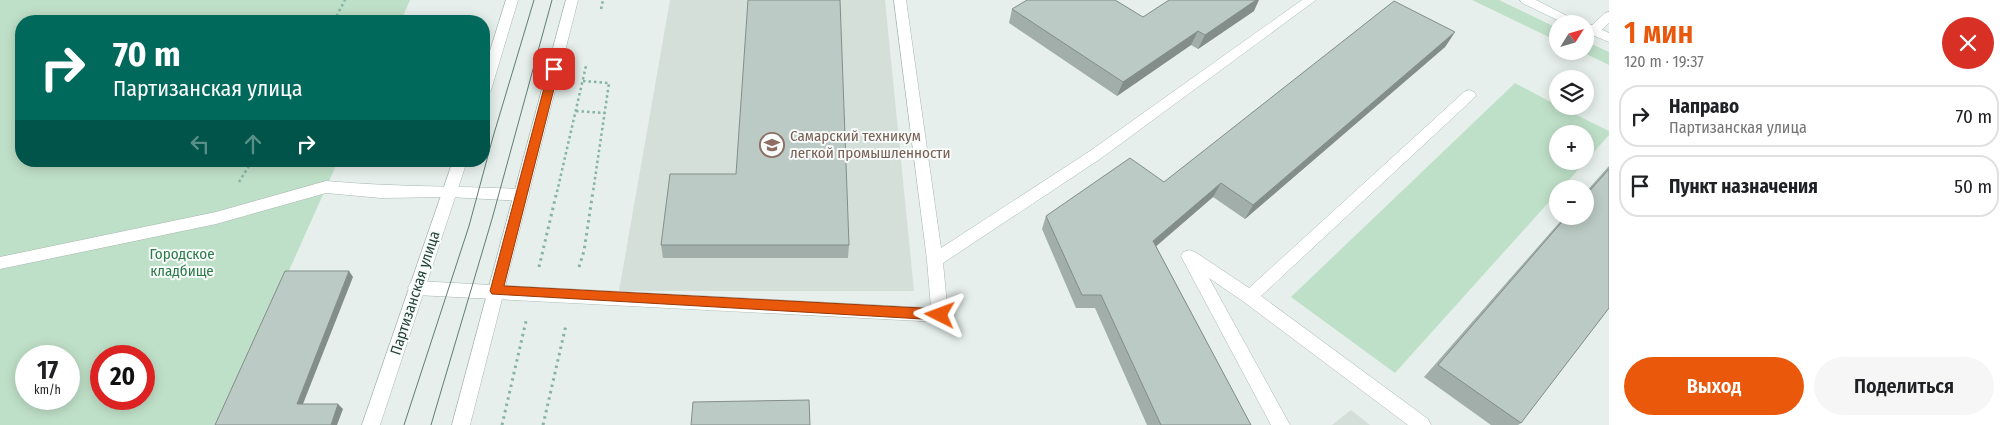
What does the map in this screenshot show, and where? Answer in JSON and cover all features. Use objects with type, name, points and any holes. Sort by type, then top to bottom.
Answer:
[{"type":"street","points":[[490,71],[512,0]]},
{"type":"street","points":[[460,425],[572,0]]},
{"type":"street","points":[[416,288],[940,315],[935,260],[900,0]]},
{"type":"street","points":[[935,260],[1094,155],[1310,0]]},
{"type":"street","points":[[1526,0],[1558,15]]},
{"type":"street","points":[[1594,26],[1609,16]]},
{"type":"street","points":[[1594,31],[1609,38]]},
{"type":"street","points":[[1250,297],[1469,95]]},
{"type":"street","name":"Партизанская улица","points":[[371,425],[458,167]]},
{"type":"street","points":[[0,263],[216,218],[326,187],[381,192],[449,191],[522,195]]},
{"type":"street","points":[[1281,425],[1189,256],[1250,297],[1422,425]]},
{"type":"path","points":[[337,15],[345,0]]},
{"type":"path","points":[[598,18],[603,0]]},
{"type":"path","points":[[502,425],[587,63]]},
{"type":"path","points":[[543,425],[573,295],[576,274],[584,251],[610,83],[583,81]]},
{"type":"path","points":[[575,111],[605,113]]},
{"type":"shaded area","name":"Самарский техникум легкой промышленности","points":[[670,0],[885,0],[914,291],[619,291]]},
{"type":"shaded area","points":[[1351,410],[1370,425],[1332,425]]},
{"type":"green space","name":"Городское кладбище","points":[[0,0],[410,0],[404,15],[15,15],[15,167],[335,167],[220,425],[0,425]]},
{"type":"green space","points":[[1472,0],[1499,0],[1549,24],[1549,37]]},
{"type":"green space","points":[[1594,45],[1609,52],[1609,65],[1594,58]]},
{"type":"green space","points":[[1515,83],[1549,101],[1549,115],[1576,115],[1609,131],[1609,135],[1594,152],[1594,125],[1549,125],[1549,170],[1578,170],[1569,180],[1549,180],[1549,202],[1395,373],[1291,297]]},
{"type":"building","points":[[748,0],[840,0],[849,245],[661,245],[670,174],[736,174]]},
{"type":"building","points":[[1027,0],[1115,0],[1143,17],[1169,0],[1256,0],[1205,35],[1198,31],[1123,82],[1012,9]]},
{"type":"building","points":[[1394,1],[1455,32],[1253,205],[1221,183],[1153,241],[1251,425],[1161,425],[1101,295],[1082,295],[1046,216],[1130,158],[1164,182]]},
{"type":"building","points":[[1609,169],[1609,308],[1521,423],[1438,365],[1559,225],[1594,225],[1594,186]]},
{"type":"building","points":[[285,271],[349,271],[297,404],[338,404],[331,425],[215,425]]},
{"type":"building","points":[[809,400],[810,425],[691,425],[693,402]]},
{"type":"tram line","points":[[490,148],[534,0]]},
{"type":"tram line","points":[[431,425],[492,219],[552,0]]},
{"type":"tram line","points":[[404,425],[469,226],[485,167]]},
{"type":"place","name":"Самарский техникум легкой промышленности","points":[[772,145]]},
{"type":"route","points":[[554,69],[496,291],[940,315]]}]
